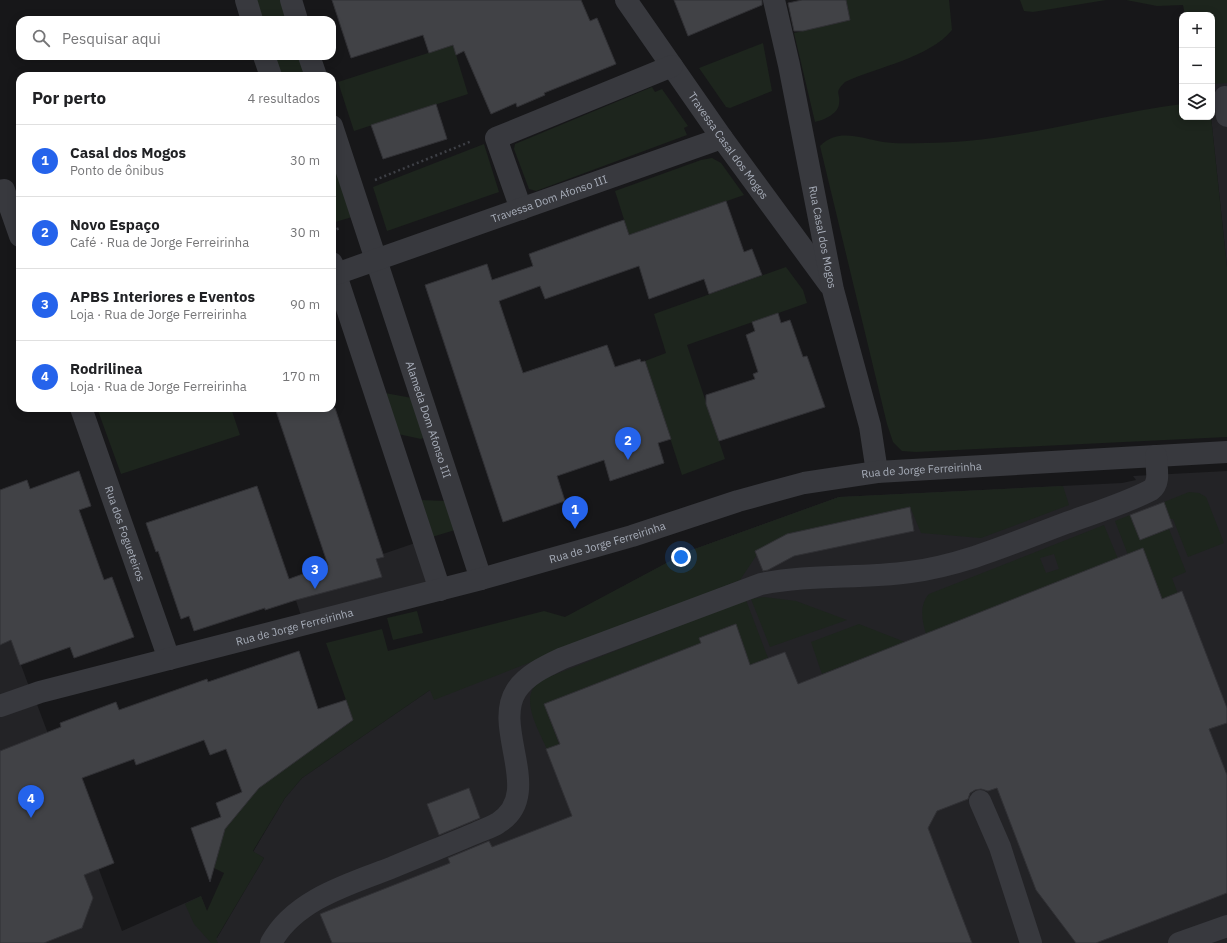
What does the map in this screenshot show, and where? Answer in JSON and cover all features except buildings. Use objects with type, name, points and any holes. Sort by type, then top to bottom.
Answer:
[{"type":"street","points":[[246,0],[251,16]]},
{"type":"street","points":[[291,0],[296,16]]},
{"type":"street","name":"Travessa Casal dos Mogos","points":[[626,0],[722,138],[833,290]]},
{"type":"street","name":"Rua Casal dos Mogos","points":[[774,0],[789,64],[833,290],[870,426],[877,472]]},
{"type":"street","points":[[265,60],[270,72]]},
{"type":"street","points":[[310,60],[315,72]]},
{"type":"street","points":[[521,209],[496,138],[672,66]]},
{"type":"street","name":"Alameda Dom Afonso III","points":[[336,138],[480,579]]},
{"type":"street","name":"Travessa Dom Afonso III","points":[[376,260],[722,138]]},
{"type":"street","points":[[4,190],[16,224]]},
{"type":"street","points":[[336,268],[376,260]]},
{"type":"street","points":[[336,274],[440,590]]},
{"type":"street","name":"Rua dos Fogueteiros","points":[[82,412],[169,659]]},
{"type":"street","name":"Rua de Jorge Ferreirinha","points":[[0,706],[40,692],[440,590],[579,552],[763,494],[804,483],[877,472],[1227,452]]},
{"type":"street","points":[[272,943],[277,933],[297,913],[315,900],[476,833],[498,823],[507,816],[515,805],[518,792],[517,766],[510,728],[510,708],[516,691],[529,677],[545,667],[563,658],[762,584],[783,580],[866,576],[910,572],[943,567],[988,552],[1151,490],[1155,487],[1157,481],[1156,456]]},
{"type":"street","points":[[980,801],[1000,847],[1031,943]]},
{"type":"street","points":[[1179,943],[1227,926]]},
{"type":"path","points":[[371,182],[474,140]]},
{"type":"shaded area","points":[[255,0],[281,0],[286,16],[261,16]]},
{"type":"shaded area","points":[[846,0],[949,0],[952,30],[942,40],[916,55],[845,82],[838,91],[839,104],[836,111],[826,118],[815,122],[794,33],[850,20]]},
{"type":"shaded area","points":[[1020,0],[1106,0],[1033,12],[1024,11]]},
{"type":"shaded area","points":[[1126,0],[1227,0],[1227,83],[1215,84],[1215,12],[1184,12],[1183,5],[1157,6]]},
{"type":"shaded area","points":[[1227,0],[1227,267],[1211,120],[1215,120],[1215,12]]},
{"type":"shaded area","points":[[763,43],[772,91],[730,108],[726,107],[699,68]]},
{"type":"shaded area","points":[[453,45],[468,94],[354,131],[338,82]]},
{"type":"shaded area","points":[[275,60],[300,60],[304,72],[279,72]]},
{"type":"shaded area","points":[[652,87],[655,92],[662,89],[688,126],[684,128],[687,135],[536,191],[529,189],[514,149],[515,144]]},
{"type":"shaded area","points":[[1179,104],[1179,120],[1211,120],[1227,267],[1227,437],[916,452],[902,451],[893,442],[887,424],[820,146],[827,140],[842,136],[898,143],[958,142],[1022,134]]},
{"type":"shaded area","points":[[484,144],[499,192],[387,231],[373,187]]},
{"type":"shaded area","points":[[712,158],[721,163],[744,195],[629,235],[615,191],[701,160]]},
{"type":"shaded area","points":[[336,169],[352,217],[336,222]]},
{"type":"shaded area","points":[[786,267],[803,290],[807,303],[687,345],[725,459],[682,475],[645,361],[666,353],[654,314]]},
{"type":"shaded area","points":[[385,393],[412,398],[425,437],[421,439],[398,434]]},
{"type":"shaded area","points":[[98,412],[232,412],[240,435],[121,474]]},
{"type":"shaded area","points":[[1227,471],[1227,943],[0,943],[0,711],[35,699],[122,931],[201,896],[217,938],[264,858],[253,852],[285,798],[302,778],[430,690],[689,551],[839,497],[1122,483],[1136,480],[1133,476]]},
{"type":"shaded area","points":[[1063,486],[1069,505],[981,538],[921,533],[911,509],[788,536],[758,553],[740,580],[434,700],[430,690],[302,778],[285,798],[253,851],[264,858],[216,939],[218,943],[211,943],[194,924],[185,904],[201,896],[207,911],[224,873],[214,868],[225,829],[258,788],[353,720],[326,643],[382,629],[388,651],[544,611],[565,617],[689,551],[839,497]]},
{"type":"shaded area","points":[[1189,492],[1199,493],[1206,497],[1224,543],[1188,557],[1173,519],[1170,519],[1164,502]]},
{"type":"shaded area","points":[[420,500],[446,501],[455,530],[432,537]]},
{"type":"shaded area","points":[[1130,515],[1140,540],[1169,529],[1186,572],[1172,578],[1178,594],[1163,600],[1143,549],[1128,555],[1115,521]]},
{"type":"shaded area","points":[[1104,525],[1118,559],[926,634],[922,613],[924,603],[929,594]],"holes":[[[1054,554],[1059,569],[1046,573],[1040,558]]]},
{"type":"shaded area","points":[[421,541],[434,587],[303,622],[289,579],[328,565],[331,574],[384,557],[383,554]]},
{"type":"shaded area","points":[[764,597],[796,601],[847,620],[770,647],[751,599]]},
{"type":"shaded area","points":[[746,600],[768,658],[750,665],[735,624],[699,638],[701,643],[544,704],[559,744],[547,749],[533,718],[531,709],[531,694],[534,687],[538,683],[546,678]]},
{"type":"shaded area","points":[[0,608],[31,692],[0,703]]},
{"type":"shaded area","points":[[417,611],[423,633],[393,640],[387,618]]},
{"type":"shaded area","points":[[859,624],[905,642],[822,674],[811,642]]},
{"type":"place","name":"Novo Espaço","points":[[628,460]]},
{"type":"place","name":"Casal dos Mogos","points":[[575,529]]},
{"type":"place","name":"APBS Interiores e Eventos","points":[[315,589]]},
{"type":"place","name":"Rodrilinea","points":[[31,818]]}]
